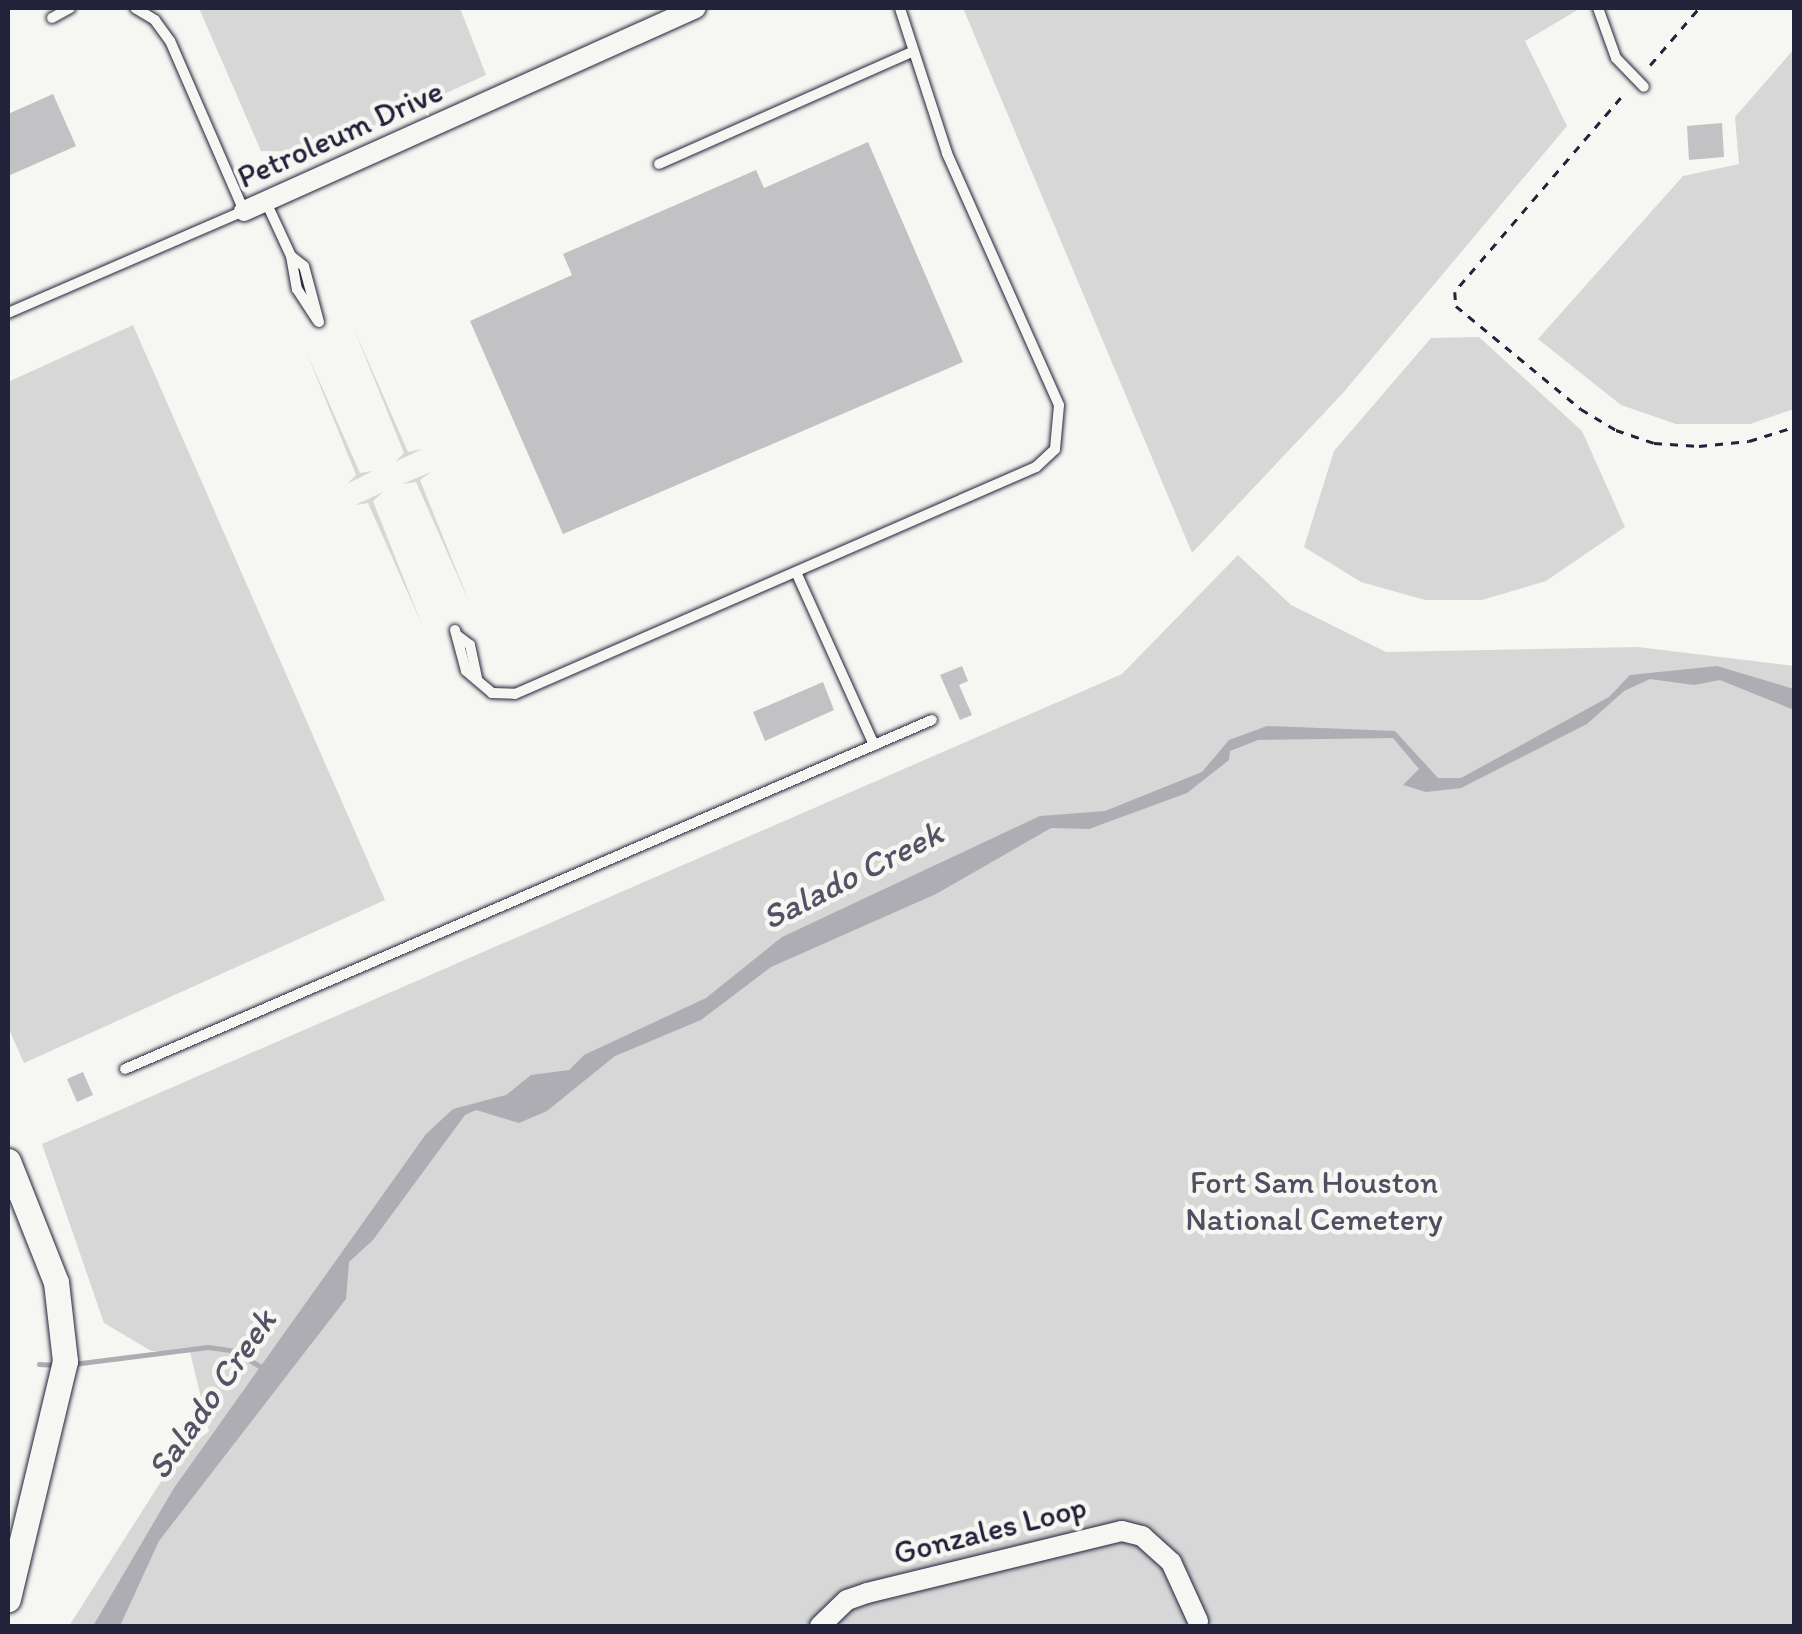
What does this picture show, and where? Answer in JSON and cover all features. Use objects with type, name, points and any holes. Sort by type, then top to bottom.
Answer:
[{"type":"street","name":"Petroleum Drive","points":[[244,211],[696,8]]},
{"type":"street","points":[[8,1161],[56,1282],[65,1361],[8,1599]]},
{"type":"street","name":"Gonzales Loop","points":[[820,1626],[847,1600],[867,1593],[1122,1531],[1158,1546],[1194,1625]]},
{"type":"lane","points":[[52,18],[70,8]]},
{"type":"lane","points":[[135,8],[155,20],[170,42],[244,211]]},
{"type":"lane","points":[[457,633],[460,660],[477,680],[492,693],[514,694],[1036,467],[1061,432],[1059,405],[948,153],[900,8]]},
{"type":"lane","points":[[1598,8],[1616,58],[1644,87]]},
{"type":"lane","points":[[659,164],[912,52]]},
{"type":"lane","points":[[266,201],[291,256],[293,280],[319,322],[304,266],[291,256]]},
{"type":"lane","name":"Petroleum Drive","points":[[8,313],[244,211]]},
{"type":"lane","points":[[796,572],[874,746]]},
{"type":"lane","points":[[124,1069],[932,720]]},
{"type":"path","points":[[1650,65],[1699,8]]},
{"type":"path","points":[[1621,98],[1455,292],[1456,306],[1581,409],[1616,430],[1654,443],[1699,446],[1749,442],[1794,427]]},
{"type":"green space","points":[[199,8],[460,8],[486,75],[316,152],[261,151]]},
{"type":"green space","points":[[963,8],[1581,8],[1525,41],[1567,126],[1343,393],[1192,553]]},
{"type":"green space","points":[[1794,49],[1794,409],[1750,424],[1676,424],[1621,405],[1538,339],[1683,176],[1739,164],[1735,117]]},
{"type":"green space","points":[[133,325],[385,900],[24,1063],[8,1027],[8,382]]},
{"type":"green space","points":[[354,329],[408,452],[422,449],[395,462],[404,453]]},
{"type":"green space","points":[[1479,337],[1582,431],[1625,527],[1546,581],[1482,600],[1425,600],[1361,582],[1304,547],[1334,451],[1431,338]]},
{"type":"green space","points":[[306,351],[360,473],[373,471],[347,484],[356,475]]},
{"type":"green space","points":[[431,472],[420,480],[470,604],[416,482],[402,484]]},
{"type":"green space","points":[[383,492],[373,501],[422,625],[368,503],[355,505]]},
{"type":"green space","name":"Fort Sam Houston National Cemetery","points":[[1238,555],[1291,605],[1386,652],[1638,647],[1794,666],[1794,1626],[69,1626],[176,1458],[209,1431],[190,1352],[151,1351],[104,1323],[42,1144],[1122,674]]},
{"type":"shaded area","points":[[1717,666],[1794,689],[1794,710],[1720,680],[1694,685],[1650,679],[1624,691],[1587,724],[1461,788],[1426,792],[1403,785],[1419,769],[1393,738],[1258,740],[1230,751],[1229,760],[1187,793],[1089,829],[1051,828],[936,894],[771,967],[701,1020],[615,1056],[547,1111],[519,1123],[476,1110],[465,1115],[373,1240],[349,1262],[346,1299],[159,1541],[120,1626],[93,1626],[174,1488],[426,1134],[453,1109],[506,1095],[531,1075],[569,1070],[584,1055],[706,998],[782,937],[1040,816],[1105,811],[1202,772],[1229,740],[1267,726],[1395,731],[1438,778],[1461,778],[1609,697],[1630,675]]},
{"type":"building","points":[[53,94],[76,146],[8,176],[8,114]]},
{"type":"building","points":[[1722,123],[1724,157],[1689,160],[1687,126]]},
{"type":"building","points":[[868,142],[963,362],[563,534],[470,321],[572,275],[563,254],[756,170],[764,188]]},
{"type":"building","points":[[962,666],[968,681],[959,685],[972,715],[960,720],[940,675]]},
{"type":"building","points":[[823,682],[834,710],[765,741],[753,712]]},
{"type":"building","points":[[83,1072],[93,1095],[77,1102],[67,1079]]},
{"type":"waterway","name":"Salado Creek","points":[[73,1364],[208,1347],[236,1351],[268,1372]]},
{"type":"waterway","points":[[39,1364],[56,1365]]}]
